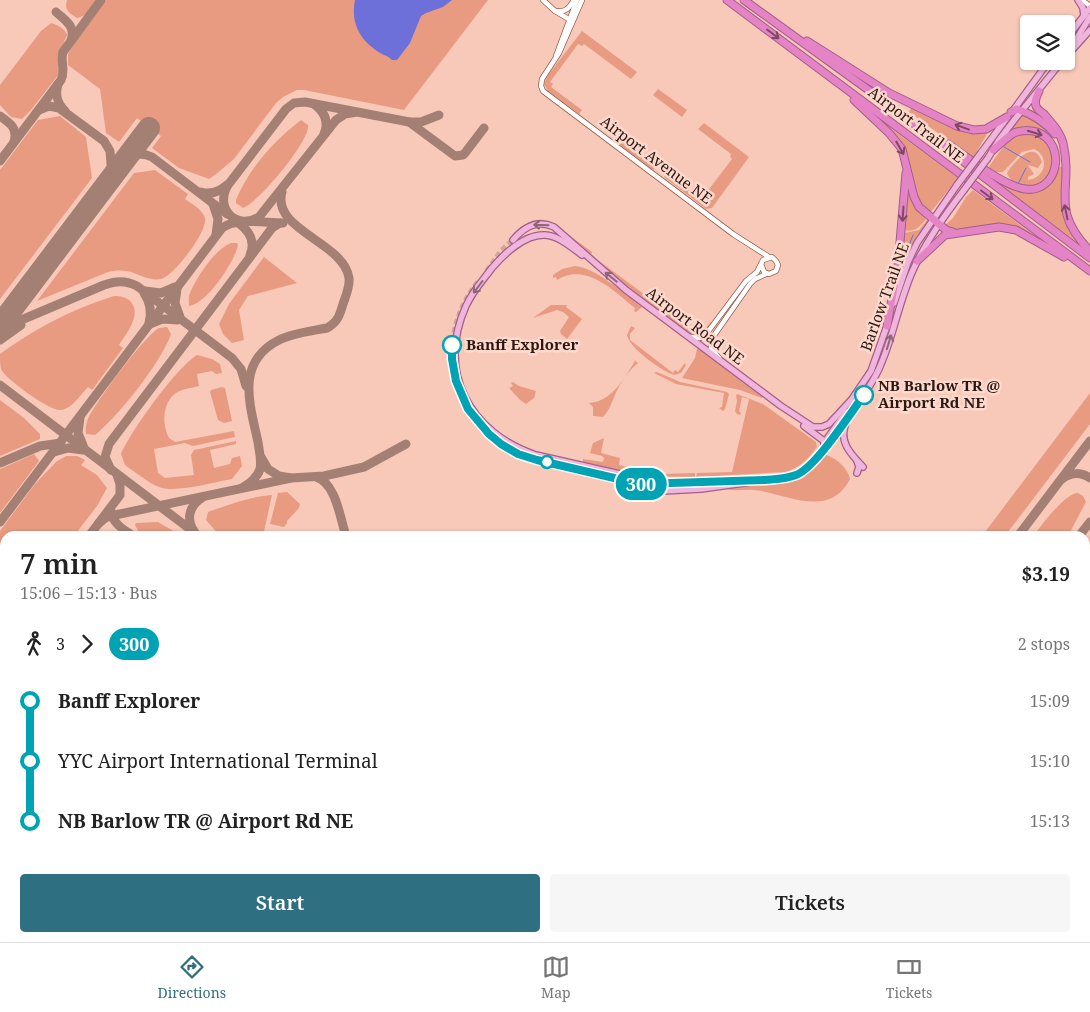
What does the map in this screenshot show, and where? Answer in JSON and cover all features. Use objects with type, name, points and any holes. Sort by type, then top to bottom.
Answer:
[{"type":"highway","name":"Airport Trail NE","points":[[726,0],[1087,269]]},
{"type":"highway","name":"Airport Trail NE","points":[[744,0],[892,107],[1090,258]]},
{"type":"highway","points":[[770,19],[810,42],[889,93],[957,126],[974,130],[986,129],[1017,109],[1047,125],[1056,134],[1064,149]]},
{"type":"highway","points":[[808,61],[889,133],[902,149],[916,203],[936,221],[953,232],[963,233],[992,227],[1008,227],[1021,232],[1087,269]]},
{"type":"highway","points":[[1039,91],[1035,100],[1036,106],[1057,130],[1063,142],[1066,165],[1065,209],[1067,217],[1074,232],[1090,251]]},
{"type":"highway","points":[[892,107],[1001,180],[1017,187],[1030,190],[1041,186],[1052,177],[1056,166],[1056,154],[1051,143],[1042,134],[1034,131],[1026,130],[1015,133],[994,150]]},
{"type":"highway","points":[[887,326],[898,264],[907,165]]},
{"type":"highway","points":[[917,261],[941,237],[953,232]]},
{"type":"main road","points":[[1078,0],[1087,17]]},
{"type":"main road","points":[[1075,39],[1090,7]]},
{"type":"main road","points":[[1075,30],[1087,17]]},
{"type":"main road","points":[[1075,47],[1089,32]]},
{"type":"main road","name":"Barlow Trail NE","points":[[826,444],[855,407],[878,371],[904,294],[936,221],[957,185],[1042,70]]},
{"type":"main road","name":"Barlow Trail NE","points":[[781,406],[807,424],[822,427],[832,421],[852,399],[874,365],[908,262],[917,243],[964,190],[994,150],[999,140],[1055,70]]},
{"type":"main road","name":"Airport Road NE","points":[[513,240],[528,226],[536,224],[550,225],[571,241],[596,265]]},
{"type":"main road","name":"Airport Road NE","points":[[781,406],[559,239],[543,235],[526,240],[499,259],[468,302],[461,319],[455,356],[458,379],[467,400],[484,425],[498,437],[524,451],[646,480],[661,491],[701,489],[791,477],[802,472],[814,462],[826,444]]},
{"type":"main road","points":[[781,406],[826,444],[852,399]]},
{"type":"main road","points":[[855,407],[845,424],[843,434],[845,444],[858,464],[857,473]]},
{"type":"main road","points":[[852,455],[863,467]]},
{"type":"main road","name":"Airport Road NE","points":[[663,483],[765,480]]},
{"type":"street","points":[[543,0],[554,11],[571,21]]},
{"type":"street","points":[[554,11],[565,10],[576,0]]},
{"type":"street","points":[[571,21],[576,0]]},
{"type":"street","points":[[571,21],[582,0]]},
{"type":"street","points":[[1082,0],[1090,7]]},
{"type":"street","name":"Airport Avenue NE","points":[[571,21],[555,57],[542,78],[541,86],[545,93],[752,247],[769,257]]},
{"type":"street","name":"Airport Avenue NE","points":[[752,247],[761,263]]},
{"type":"street","points":[[688,336],[696,339],[704,336],[746,281],[757,272],[761,263],[769,257],[775,259],[778,266],[774,273],[755,279],[750,284],[713,337],[712,348],[723,363]]},
{"type":"street","points":[[761,263],[762,270],[766,274]]},
{"type":"street","points":[[724,321],[724,317],[740,290]]},
{"type":"shaded area","points":[[67,0],[97,0],[86,14],[77,18],[68,11],[66,6]]},
{"type":"shaded area","points":[[106,0],[488,0],[404,110],[297,90],[276,103],[234,159],[209,179],[179,168],[152,148],[161,136],[137,118],[119,142],[106,133],[100,89],[68,65],[68,54],[77,38]]},
{"type":"shaded area","points":[[355,0],[452,0],[443,7],[421,16],[410,43],[397,60],[392,60],[368,44],[359,32],[354,17]]},
{"type":"shaded area","points":[[51,23],[63,29],[67,35],[60,54],[59,74],[22,119],[11,117],[0,105],[0,85],[41,31]]},
{"type":"shaded area","points":[[582,31],[637,72],[631,79],[584,44],[582,46],[578,44],[550,82],[553,84],[551,87],[582,110],[579,114],[548,91],[544,84],[548,75]]},
{"type":"shaded area","points":[[658,89],[687,110],[682,117],[653,95]]},
{"type":"shaded area","points":[[912,106],[958,129],[977,133],[986,132],[987,134],[973,158],[909,112]]},
{"type":"shaded area","points":[[1023,114],[1036,120],[1049,130],[1046,134],[1024,126],[1009,133]]},
{"type":"shaded area","points":[[60,116],[86,137],[92,178],[0,299],[0,170],[38,120]]},
{"type":"shaded area","points":[[301,120],[308,125],[307,133],[293,157],[250,204],[243,208],[236,203],[241,188],[255,166],[281,137]]},
{"type":"shaded area","points":[[704,123],[749,157],[712,208],[706,209],[664,177],[668,171],[671,173],[670,176],[699,197],[701,195],[703,197],[732,159],[730,157],[731,154],[698,129]]},
{"type":"shaded area","points":[[885,124],[958,178],[930,213],[918,198],[905,148]]},
{"type":"shaded area","points":[[1024,134],[1037,136],[1046,142],[1051,151],[1052,162],[1050,172],[1044,180],[1034,185],[1017,184],[1007,173],[1024,154],[1034,152],[1042,162],[1038,168],[1028,165],[1034,174],[1028,177],[1028,180],[1039,175],[1044,166],[1044,161],[1039,152],[1034,149],[1022,152],[1003,172],[994,172],[988,168],[1007,143]]},
{"type":"shaded area","points":[[620,138],[655,165],[657,162],[659,164],[653,170],[617,143],[619,140],[626,144]]},
{"type":"shaded area","points":[[1059,167],[1063,167],[1062,210],[1077,242],[990,177],[1015,190],[1029,193],[1036,192],[1049,185]]},
{"type":"shaded area","points":[[155,170],[188,194],[185,199],[199,209],[205,218],[205,224],[196,242],[174,270],[161,279],[149,278],[119,270],[111,271],[37,301],[134,173]]},
{"type":"shaded area","points":[[909,187],[915,207],[926,219],[911,231],[904,230]]},
{"type":"shaded area","points":[[973,190],[1031,233],[1030,235],[1021,229],[952,230],[945,225],[953,218],[966,197]]},
{"type":"shaded area","points":[[927,220],[929,221],[916,242],[896,289],[904,233],[919,230]]},
{"type":"shaded area","points":[[570,236],[592,252],[591,255],[694,331],[699,333],[712,323],[699,336],[691,335],[595,261]]},
{"type":"shaded area","points":[[231,243],[237,243],[238,245],[226,271],[204,298],[189,306],[189,295],[201,272],[219,251]]},
{"type":"shaded area","points":[[264,257],[297,283],[248,296],[239,310],[244,340],[232,343],[223,334],[219,324],[229,304]]},
{"type":"shaded area","points":[[575,266],[601,276],[642,307],[636,312],[634,311],[635,308],[609,287],[589,276],[579,274],[568,275],[557,280],[556,277],[553,278],[553,275],[562,269]]},
{"type":"shaded area","points":[[114,296],[128,299],[134,307],[135,313],[132,324],[119,345],[123,348],[92,390],[88,387],[69,407],[61,410],[48,406],[19,387],[4,374],[0,364],[0,354],[14,344],[41,327],[69,313]]},
{"type":"shaded area","points":[[551,305],[567,305],[566,307],[582,319],[567,339],[560,331],[569,317],[563,312],[557,310],[533,318]]},
{"type":"shaded area","points":[[631,326],[635,328],[630,334],[630,340],[673,373],[675,370],[678,372],[685,363],[686,365],[681,373],[674,375],[669,373],[654,364],[640,352],[629,340],[627,335]]},
{"type":"shaded area","points":[[167,327],[171,334],[166,345],[159,359],[138,388],[95,435],[86,434],[86,426],[92,411],[121,370],[152,333],[159,328]]},
{"type":"shaded area","points":[[699,348],[763,397],[740,390],[682,378]]},
{"type":"shaded area","points":[[197,355],[212,359],[220,364],[222,373],[216,374],[212,371],[197,374],[199,386],[181,390],[171,397],[166,408],[164,420],[169,438],[175,442],[234,431],[235,437],[193,446],[185,443],[154,449],[158,473],[165,478],[194,475],[191,455],[194,450],[236,441],[236,444],[210,450],[214,468],[230,464],[232,458],[240,456],[242,466],[232,479],[178,489],[158,487],[125,465],[121,454],[134,431],[166,386]]},
{"type":"shaded area","points":[[629,356],[638,363],[622,382],[605,415],[603,417],[593,416],[593,407],[589,403],[604,399],[616,388],[635,361]]},
{"type":"shaded area","points":[[657,372],[680,382],[727,392],[729,394],[725,409],[723,411],[719,408],[722,407],[724,393],[676,384],[654,373]]},
{"type":"shaded area","points":[[513,382],[519,386],[536,391],[534,398],[526,404],[520,400],[509,388],[513,386],[511,383]]},
{"type":"shaded area","points":[[222,387],[225,388],[232,421],[224,423],[218,420],[210,392]]},
{"type":"shaded area","points":[[1090,393],[1090,424],[1009,531],[986,531]]},
{"type":"shaded area","points":[[737,394],[763,404],[816,442],[817,447],[803,462],[785,472],[696,477],[697,473],[732,472],[749,399],[742,397],[739,411],[741,413],[740,415],[737,414],[735,411]]},
{"type":"shaded area","points":[[0,400],[24,418],[40,434],[40,439],[0,456]]},
{"type":"shaded area","points":[[604,438],[601,453],[620,458],[619,465],[658,474],[695,473],[695,477],[646,476],[583,462],[583,459],[603,462],[604,458],[602,456],[590,453],[593,443]]},
{"type":"shaded area","points":[[34,454],[39,461],[0,513],[0,469]]},
{"type":"shaded area","points":[[825,455],[840,463],[847,471],[850,479],[841,491],[831,498],[819,501],[806,501],[754,490],[727,489],[745,484],[793,481],[805,475]]},
{"type":"shaded area","points":[[66,456],[77,456],[85,460],[81,465],[97,475],[107,488],[97,506],[78,531],[0,531],[35,484],[56,462]]},
{"type":"shaded area","points":[[287,492],[300,504],[299,508],[284,527],[270,524],[278,493]]},
{"type":"shaded area","points":[[1078,493],[1083,496],[1086,502],[1071,531],[1037,531],[1060,504],[1073,494]]},
{"type":"shaded area","points":[[272,495],[264,531],[216,531],[206,520],[208,512],[247,499]]},
{"type":"shaded area","points":[[158,522],[173,531],[138,531],[135,525],[136,523]]},
{"type":"waterway","points":[[1004,147],[1030,162]]},
{"type":"waterway","points":[[1018,184],[1026,168]]},
{"type":"waterway","points":[[904,258],[913,235]]},
{"type":"taxiway","points":[[0,161],[61,80],[63,52],[101,0]]},
{"type":"taxiway","points":[[56,12],[71,27],[71,40]]},
{"type":"taxiway","points":[[58,84],[57,99],[65,111]]},
{"type":"taxiway","points":[[357,112],[345,114],[336,120],[259,217],[250,221],[242,221],[230,215],[224,202],[224,194],[228,185],[286,109],[294,103],[305,102],[399,120],[409,122],[455,156],[463,155],[484,128]]},
{"type":"taxiway","points":[[314,104],[321,110],[325,118],[324,134]]},
{"type":"taxiway","points":[[39,110],[49,106],[59,108],[104,141],[110,151],[112,177]]},
{"type":"taxiway","points":[[409,122],[421,122],[439,115]]},
{"type":"taxiway","points":[[0,116],[14,129],[14,142]]},
{"type":"taxiway","points":[[124,161],[138,154],[152,157],[227,214]]},
{"type":"taxiway","points":[[201,192],[215,192],[227,185]]},
{"type":"taxiway","points":[[242,488],[255,478],[261,466],[249,385],[251,372],[256,360],[265,349],[279,340],[331,326],[340,314],[349,285],[349,278],[344,266],[335,255],[287,216],[282,205],[282,192]]},
{"type":"taxiway","points":[[213,204],[218,219],[216,235]]},
{"type":"taxiway","points":[[0,522],[222,228],[236,223],[251,221],[283,223]]},
{"type":"taxiway","points":[[237,222],[248,232],[252,241],[250,255]]},
{"type":"taxiway","points":[[111,470],[105,457],[109,444],[272,228],[280,223]]},
{"type":"taxiway","points":[[0,329],[104,285],[124,282],[137,286],[232,358],[241,369],[246,386]]},
{"type":"taxiway","points":[[145,291],[161,293],[175,287]]},
{"type":"taxiway","points":[[177,289],[175,303],[180,317]]},
{"type":"taxiway","points":[[144,293],[150,307],[149,323]]},
{"type":"taxiway","points":[[150,324],[162,319],[178,320]]},
{"type":"taxiway","points":[[0,340],[21,325]]},
{"type":"taxiway","points":[[0,385],[192,531]]},
{"type":"taxiway","points":[[80,418],[78,433],[84,448]]},
{"type":"taxiway","points":[[1022,531],[1090,441]]},
{"type":"taxiway","points":[[0,463],[40,446],[61,443]]},
{"type":"taxiway","points":[[261,457],[268,469],[279,476],[291,478],[324,476],[364,467],[406,444]]},
{"type":"taxiway","points":[[54,452],[68,448],[83,450]]},
{"type":"taxiway","points":[[1062,479],[1076,474],[1090,478]]},
{"type":"taxiway","points":[[93,531],[120,495],[120,484],[117,475]]},
{"type":"taxiway","points":[[316,477],[323,481],[333,494],[345,531]]},
{"type":"taxiway","points":[[98,524],[105,518],[115,515],[291,478]]},
{"type":"taxiway","points":[[194,531],[190,522],[190,513],[194,505],[202,498]]},
{"type":"taxiway","points":[[111,511],[116,523],[126,531]]},
{"type":"taxiway","points":[[1083,531],[1090,522]]},
{"type":"runway","points":[[0,325],[149,128]]},
{"type":"tunnel","points":[[487,271],[501,251],[513,240]]},
{"type":"tunnel","points":[[478,282],[463,305],[455,329],[452,354],[455,378],[464,401],[477,422],[496,440],[519,454],[535,460],[625,480],[663,483]]},
{"type":"bus line","name":"300","points":[[452,345],[454,372],[463,400],[479,424],[501,444],[518,454],[537,460],[640,484],[765,480],[797,475],[814,462],[864,395]]},
{"type":"place","name":"Banff Explorer","points":[[452,345]]},
{"type":"place","name":"NB Barlow TR @ Airport Rd NE","points":[[864,395]]}]
